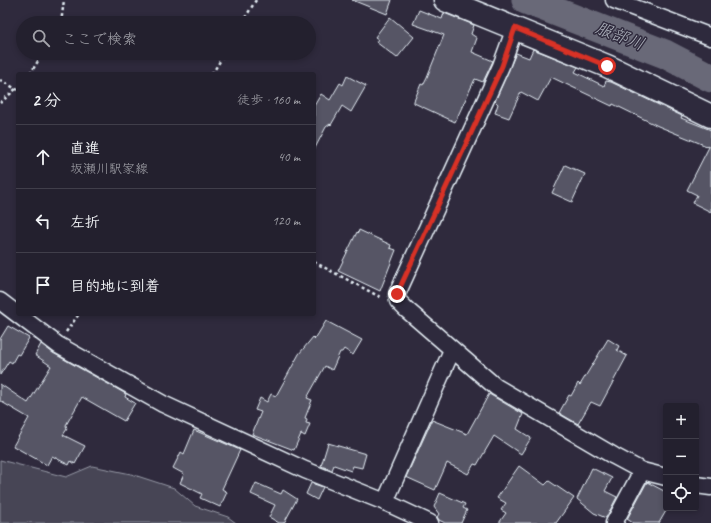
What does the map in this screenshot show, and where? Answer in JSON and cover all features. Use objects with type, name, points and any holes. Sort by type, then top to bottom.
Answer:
[{"type":"main road","points":[[445,0],[607,66],[711,116]]},
{"type":"street","points":[[614,0],[711,37]]},
{"type":"street","points":[[515,28],[502,66],[397,294],[398,301],[452,350],[496,386],[567,430],[642,471],[663,476]]},
{"type":"street","points":[[0,301],[16,313]]},
{"type":"street","points":[[20,316],[58,344],[163,404],[305,470],[385,502],[430,523]]},
{"type":"street","points":[[385,502],[452,350]]},
{"type":"street","points":[[614,523],[642,471]]},
{"type":"street","points":[[699,485],[711,487]]},
{"type":"path","points":[[62,16],[64,0]]},
{"type":"path","points":[[246,16],[256,0]]},
{"type":"path","points":[[31,72],[39,60]]},
{"type":"path","points":[[213,72],[221,60]]},
{"type":"path","points":[[0,80],[16,88]]},
{"type":"path","points":[[0,103],[16,90]]},
{"type":"path","points":[[316,263],[384,299],[398,301]]},
{"type":"path","points":[[58,344],[78,316]]},
{"type":"shaded area","points":[[0,460],[66,477],[92,466],[131,474],[174,488],[195,506],[228,517],[236,523],[0,523]]},
{"type":"building","points":[[352,0],[392,0],[387,14]]},
{"type":"building","points":[[419,10],[442,19],[444,13],[474,25],[471,34],[477,38],[472,52],[493,61],[483,82],[475,79],[455,122],[414,103],[421,84],[423,85],[427,77],[444,35],[413,24]]},
{"type":"building","points":[[390,17],[414,37],[397,58],[376,42],[378,39],[375,37]]},
{"type":"building","points":[[533,49],[578,67],[575,72],[604,86],[606,81],[611,82],[682,116],[681,118],[711,130],[711,212],[693,203],[697,195],[687,190],[709,147],[658,126],[613,104],[612,106],[551,77],[538,101],[521,92],[509,118],[495,113],[498,104],[495,101],[516,53],[529,58]]},
{"type":"building","points":[[347,76],[366,86],[351,112],[342,106],[331,125],[330,124],[326,127],[316,146],[316,103],[321,94],[330,100],[340,83],[343,85]]},
{"type":"building","points":[[565,165],[585,174],[572,202],[552,193]]},
{"type":"building","points":[[359,230],[391,245],[390,248],[396,250],[380,291],[338,271]]},
{"type":"building","points":[[326,321],[362,340],[353,355],[344,349],[340,352],[332,370],[325,366],[307,398],[312,400],[305,418],[307,419],[306,423],[310,424],[305,436],[301,434],[294,450],[252,434],[261,412],[255,410],[260,398],[267,402],[271,394],[276,396],[299,354],[313,337],[315,339]]},
{"type":"building","points":[[8,326],[29,338],[19,355],[17,354],[12,363],[9,361],[0,375],[0,339]]},
{"type":"building","points":[[608,339],[619,346],[617,350],[627,356],[600,406],[591,402],[578,424],[559,413],[578,383],[580,385]]},
{"type":"building","points":[[41,344],[53,353],[126,394],[125,397],[135,403],[124,421],[82,397],[66,425],[67,429],[63,435],[85,446],[75,464],[71,461],[69,465],[52,456],[47,465],[13,446],[29,418],[0,401],[0,384],[28,403],[51,366],[35,355]]},
{"type":"building","points":[[489,394],[523,414],[517,429],[531,438],[521,454],[494,436],[477,465],[474,464],[468,474],[447,463],[435,490],[406,477],[432,420],[467,434]]},
{"type":"building","points":[[194,430],[240,450],[222,489],[227,492],[220,507],[200,498],[202,494],[180,483],[184,474],[173,468],[181,452],[184,454]]},
{"type":"building","points":[[328,443],[366,454],[362,468],[353,466],[351,471],[334,465],[332,470],[321,466]]},
{"type":"building","points":[[519,466],[545,485],[549,481],[574,498],[556,523],[499,523],[506,513],[501,510],[506,503],[497,498]]},
{"type":"building","points":[[592,468],[612,478],[605,491],[617,497],[606,518],[594,513],[577,499]]},
{"type":"building","points":[[647,482],[663,490],[663,511],[666,511],[659,523],[633,523],[627,519]]},
{"type":"building","points":[[256,483],[281,494],[283,490],[297,499],[284,523],[279,523],[269,517],[275,505],[251,494]]},
{"type":"building","points":[[311,483],[323,487],[317,500],[306,494]]},
{"type":"building","points":[[440,493],[465,504],[463,508],[467,510],[461,523],[445,523],[439,520],[437,517],[439,514],[434,507]]},
{"type":"waterway","name":"服部川","points":[[526,0],[665,54],[711,78]]},
{"type":"route","points":[[397,294],[502,66],[515,28],[607,66]]}]
